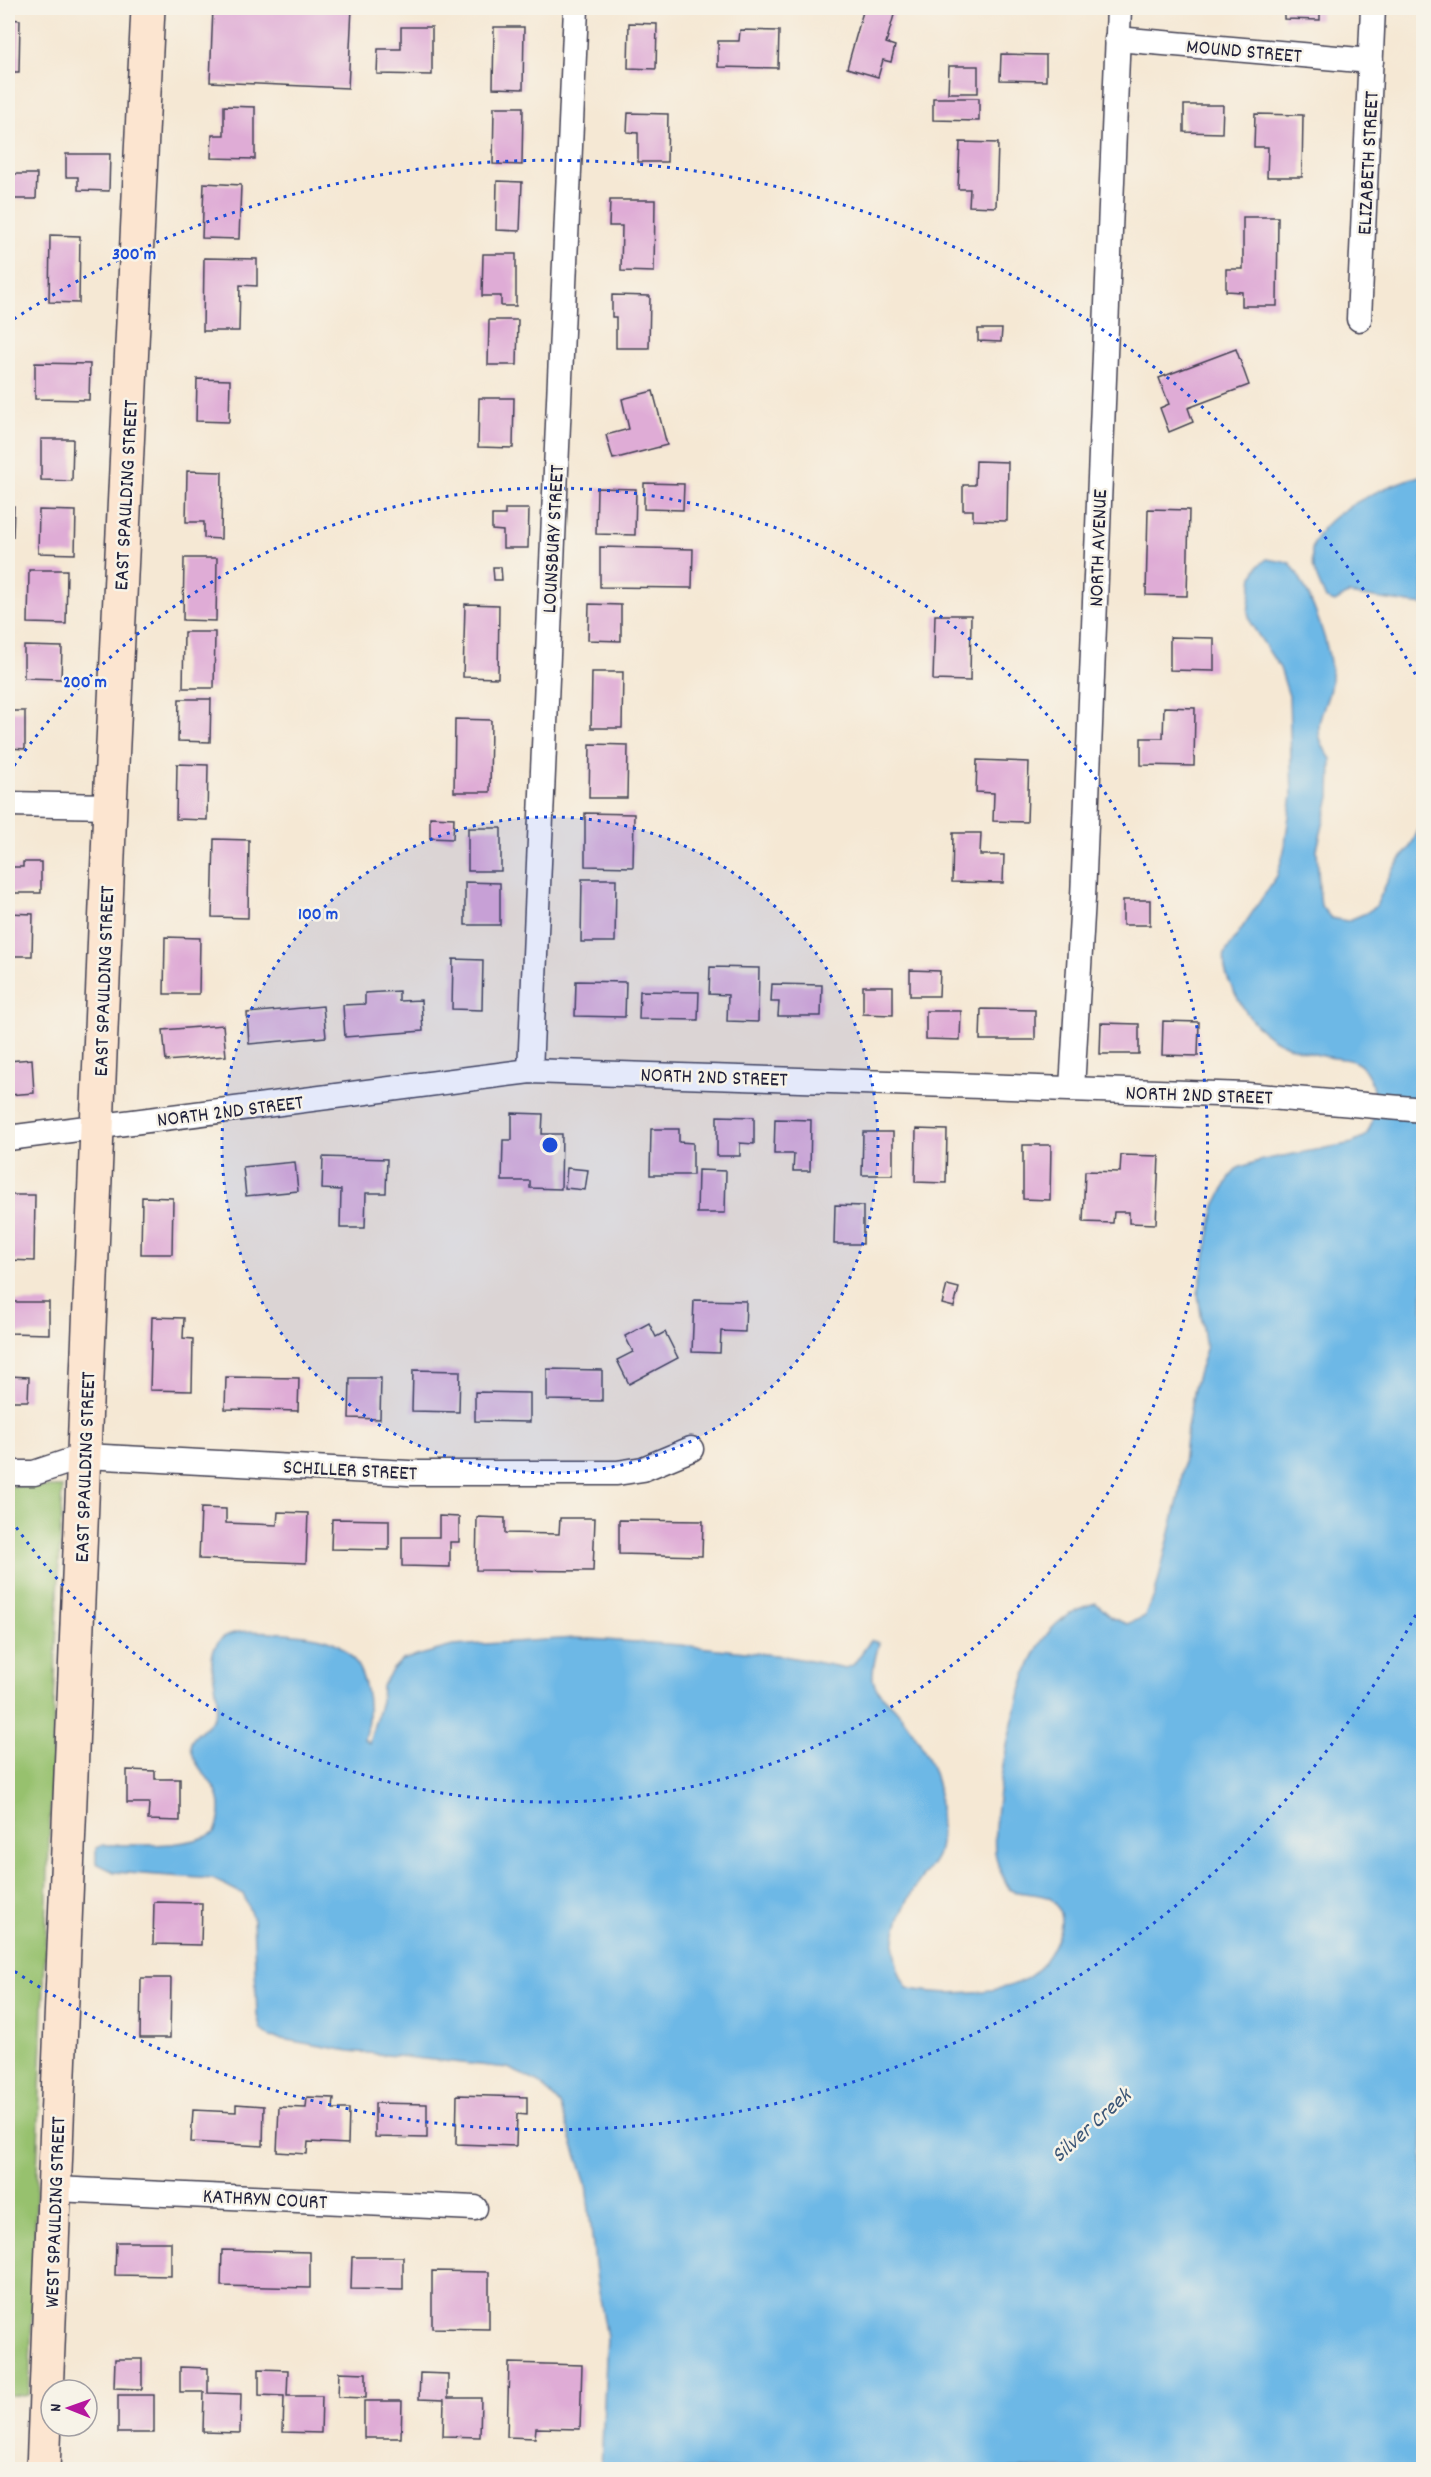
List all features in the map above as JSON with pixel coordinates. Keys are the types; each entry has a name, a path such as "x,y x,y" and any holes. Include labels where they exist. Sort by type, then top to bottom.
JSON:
{"street":[{"name":"EAST SPAULDING STREET","path":"65,1955 110,806 148,8"},
{"name":"LOUNSBURY STREET","path":"530,1071 576,8"},
{"name":"NORTH AVENUE","path":"1072,1089 1083,898 1119,8"},
{"name":"ELIZABETH STREET","path":"1359,319 1373,8"},
{"name":"MOUND STREET","path":"1117,39 1371,61"},
{"path":"8,804 110,806"},
{"name":"NORTH 2ND STREET","path":"8,1138 530,1071 1247,1095 1424,1110"},
{"name":"SCHILLER STREET","path":"8,1473 34,1473 84,1456 409,1473 605,1473 643,1469 691,1449"},
{"name":"WEST SPAULDING STREET","path":"43,2469 65,1955"},
{"name":"KATHRYN COURT","path":"55,2189 475,2208"}],"green space":[{"path":"8,1486 62,1487 29,2396 8,2395"}],"water":[{"path":"1423,475 1423,605 1348,594 1335,602 1326,599 1312,563 1312,550 1317,536 1341,512 1358,502 1393,485"},
{"name":"Silver Creek","path":"1267,559 1290,563 1297,573 1316,615 1329,659 1331,684 1321,715 1319,734 1331,759 1330,797 1317,849 1321,906 1331,918 1347,921 1376,906 1392,871 1410,847 1421,825 1423,801 1423,2469 601,2469 607,2337 597,2281 586,2184 560,2105 540,2083 508,2068 349,2051 270,2037 261,2030 257,2015 253,1919 243,1894 213,1879 114,1872 96,1863 96,1848 103,1845 174,1844 215,1833 220,1816 220,1802 216,1791 198,1765 191,1742 215,1714 217,1696 212,1655 221,1639 232,1634 258,1631 311,1636 333,1642 345,1650 354,1660 365,1685 368,1713 364,1739 369,1743 381,1701 382,1686 393,1669 402,1660 453,1646 575,1638 680,1645 784,1656 846,1668 853,1665 871,1640 879,1643 874,1661 874,1684 920,1742 932,1766 939,1792 941,1837 939,1850 909,1898 895,1937 896,1962 900,1975 907,1988 955,1993 1009,1986 1024,1980 1035,1972 1049,1954 1059,1933 1061,1919 1059,1910 1047,1897 1010,1890 997,1862 995,1852 1001,1777 1014,1716 1030,1663 1050,1631 1070,1613 1096,1603 1112,1618 1127,1624 1144,1617 1155,1594 1180,1492 1194,1388 1206,1349 1198,1294 1215,1206 1230,1177 1238,1168 1262,1160 1353,1143 1365,1136 1373,1120 1372,1086 1363,1067 1349,1060 1298,1050 1263,1032 1245,1011 1225,970 1225,953 1277,876 1284,851 1292,795 1289,696 1280,668 1251,624 1248,612 1253,576 1258,566"},
{"path":"1423,754 1423,801 1418,768"}],"building":[{"path":"213,8 352,8 348,88 210,82"},
{"path":"864,8 896,8 886,43 895,46 891,62 883,60 878,77 847,68"},
{"path":"1284,8 1320,8 1320,20 1284,19"},
{"path":"8,19 20,20 19,72 8,72"},
{"path":"629,23 657,24 656,69 628,68"},
{"path":"401,27 432,27 432,75 377,74 378,49 401,49"},
{"path":"494,27 524,27 523,89 493,88"},
{"path":"740,30 779,31 778,68 718,67 718,41 739,41"},
{"path":"1001,54 1046,55 1046,81 1000,80"},
{"path":"949,66 978,66 978,93 948,93"},
{"path":"933,98 979,98 979,121 933,120"},
{"path":"1184,105 1223,105 1222,133 1184,132"},
{"path":"224,106 255,107 255,159 211,158 212,135 224,135"},
{"path":"494,107 523,107 522,165 493,164"},
{"path":"628,113 668,114 667,162 638,162 638,133 627,132"},
{"path":"1255,114 1303,115 1302,177 1267,177 1268,147 1254,147"},
{"path":"960,142 998,143 996,207 969,206 970,189 958,189"},
{"path":"66,154 110,154 109,191 78,190 78,177 66,177"},
{"path":"8,174 37,174 36,199 8,199"},
{"path":"497,181 522,182 520,231 496,230"},
{"path":"204,183 241,185 239,239 202,238"},
{"path":"610,200 655,200 654,272 621,271 622,226 609,226"},
{"path":"1243,217 1278,217 1277,306 1242,306 1242,292 1226,291 1226,269 1243,269"},
{"path":"50,235 80,236 79,303 49,302"},
{"path":"483,254 516,254 516,306 501,306 501,296 482,296"},
{"path":"204,258 257,259 257,286 240,285 239,331 203,331"},
{"path":"612,295 650,296 649,348 616,348 616,317 612,317"},
{"path":"489,320 518,320 517,365 488,365"},
{"path":"978,329 1002,329 1001,342 978,341"},
{"path":"1236,349 1249,385 1188,408 1193,422 1169,432 1160,408 1169,404 1159,378"},
{"path":"35,363 90,364 89,400 35,399"},
{"path":"197,379 230,380 229,422 196,421"},
{"path":"653,391 667,445 613,459 606,435 629,429 622,399"},
{"path":"479,398 514,398 513,448 478,447"},
{"path":"41,439 73,439 72,481 41,480"},
{"path":"976,461 1008,462 1007,521 973,520 973,510 963,510 963,485 975,485"},
{"path":"187,471 222,472 221,539 204,538 204,522 186,522"},
{"path":"644,483 684,484 683,510 644,509"},
{"path":"597,488 636,489 635,535 596,534"},
{"path":"8,506 14,506 13,537 8,537"},
{"path":"505,509 529,509 528,548 503,548 503,531 492,530 492,515 505,515"},
{"path":"1148,509 1189,510 1187,596 1146,595"},
{"path":"39,510 76,511 75,554 38,553"},
{"path":"600,547 693,549 692,588 600,587"},
{"path":"184,558 217,558 216,621 183,620"},
{"path":"493,567 501,567 502,580 494,580"},
{"path":"29,570 67,570 66,624 28,623"},
{"path":"465,604 499,605 498,678 463,677"},
{"path":"589,604 621,605 621,641 588,640"},
{"path":"935,615 971,615 970,681 933,680"},
{"path":"184,632 215,632 214,688 183,688"},
{"path":"1170,637 1214,638 1214,671 1170,670"},
{"path":"24,646 62,647 61,679 24,678"},
{"path":"592,672 623,672 622,728 591,728"},
{"path":"179,699 211,699 210,742 178,741"},
{"path":"1164,707 1195,708 1194,766 1141,765 1141,738 1163,738"},
{"path":"8,711 25,711 25,749 8,748"},
{"path":"455,719 491,720 490,792 454,792"},
{"path":"590,744 628,745 627,798 589,798"},
{"path":"977,760 1029,762 1027,822 993,821 994,793 976,792"},
{"path":"177,764 208,765 207,820 176,819"},
{"path":"585,813 634,814 633,867 585,866"},
{"path":"430,817 454,818 453,839 430,838"},
{"path":"468,828 501,828 501,871 468,871"},
{"path":"953,833 981,833 980,855 1004,855 1003,883 952,882"},
{"path":"214,839 249,840 248,918 212,917"},
{"path":"23,862 41,862 41,893 8,893 8,867 23,867"},
{"path":"582,879 616,879 615,942 581,942"},
{"path":"465,882 500,883 500,925 465,925"},
{"path":"1123,900 1150,900 1150,925 1123,925"},
{"path":"8,913 33,914 32,956 8,956"},
{"path":"165,937 200,938 199,994 164,994"},
{"path":"453,959 483,960 482,1010 452,1009"},
{"path":"8,962 11,962 11,983 8,982"},
{"path":"710,967 759,968 758,1022 727,1021 728,995 709,994"},
{"path":"910,970 940,971 939,996 910,996"},
{"path":"576,981 626,982 625,1017 575,1016"},
{"path":"772,984 822,985 821,1016 778,1016 779,1002 771,1002"},
{"path":"863,986 893,986 893,1015 863,1014"},
{"path":"399,991 399,1001 421,1000 423,1031 345,1037 343,1005 365,1004 365,993"},
{"path":"640,991 699,992 698,1020 639,1019"},
{"path":"8,1004 10,1004 10,1027 8,1027"},
{"path":"323,1006 326,1037 249,1044 247,1013"},
{"path":"981,1009 1035,1010 1035,1040 980,1040"},
{"path":"926,1011 961,1011 960,1040 926,1039"},
{"path":"1163,1021 1199,1022 1198,1056 1162,1055"},
{"path":"1101,1023 1139,1024 1139,1054 1100,1054"},
{"path":"223,1025 226,1056 166,1061 163,1030"},
{"path":"32,1059 34,1093 8,1095 8,1061"},
{"path":"512,1113 543,1114 542,1134 562,1134 561,1189 530,1188 530,1181 502,1181 503,1140 512,1140"},
{"path":"717,1116 754,1117 754,1144 740,1143 740,1156 717,1156"},
{"path":"775,1119 811,1120 810,1171 793,1171 794,1154 774,1154"},
{"path":"651,1129 679,1129 679,1142 693,1143 693,1175 650,1175"},
{"path":"916,1129 947,1130 946,1183 915,1182"},
{"path":"863,1132 893,1132 893,1175 862,1175"},
{"path":"1023,1145 1051,1145 1050,1200 1023,1199"},
{"path":"1121,1155 1159,1156 1156,1224 1129,1223 1129,1212 1114,1212 1113,1223 1083,1222 1085,1171 1120,1172"},
{"path":"323,1157 387,1159 386,1193 366,1193 365,1228 340,1228 341,1190 322,1189"},
{"path":"295,1162 298,1191 246,1196 243,1167"},
{"path":"567,1168 588,1170 585,1190 565,1188"},
{"path":"698,1170 726,1171 725,1213 697,1213"},
{"path":"8,1195 35,1195 34,1261 8,1260"},
{"path":"142,1197 173,1198 172,1254 141,1254"},
{"path":"835,1205 863,1206 863,1244 834,1244"},
{"path":"947,1285 959,1288 954,1307 942,1304"},
{"path":"694,1300 746,1301 745,1332 721,1331 720,1353 692,1352"},
{"path":"8,1302 49,1302 49,1334 8,1333"},
{"path":"152,1317 184,1318 183,1338 193,1339 192,1391 150,1390"},
{"path":"649,1323 656,1337 665,1332 678,1358 629,1384 617,1360 633,1352 625,1336"},
{"path":"547,1369 602,1370 602,1401 547,1400"},
{"path":"413,1370 460,1371 459,1412 412,1411"},
{"path":"8,1376 29,1377 28,1401 8,1401"},
{"path":"226,1377 299,1378 298,1411 225,1409"},
{"path":"350,1378 381,1378 380,1419 349,1418"},
{"path":"475,1392 530,1393 530,1422 475,1421"},
{"path":"201,1508 226,1509 226,1523 277,1525 278,1512 308,1513 306,1563 199,1559"},
{"path":"439,1516 459,1517 459,1542 450,1542 450,1567 402,1566 402,1537 439,1537"},
{"path":"477,1517 505,1518 505,1533 559,1534 560,1518 595,1518 593,1571 476,1570"},
{"path":"332,1519 389,1520 389,1550 331,1549"},
{"path":"619,1520 703,1521 702,1556 619,1554"},
{"path":"127,1770 155,1771 155,1779 180,1779 180,1821 148,1820 149,1803 127,1803"},
{"path":"154,1902 202,1903 201,1945 153,1944"},
{"path":"141,1978 171,1978 170,2038 140,2038"},
{"path":"457,2095 527,2097 527,2115 517,2114 516,2146 456,2144"},
{"path":"307,2097 334,2098 333,2109 349,2109 348,2144 308,2142 307,2154 277,2152 279,2107 306,2108"},
{"path":"375,2103 427,2104 427,2138 375,2137"},
{"path":"236,2104 264,2106 263,2146 191,2142 193,2110 236,2112"},
{"path":"116,2242 171,2242 171,2276 115,2275"},
{"path":"222,2250 310,2252 310,2288 221,2286"},
{"path":"352,2257 403,2257 403,2290 351,2289"},
{"path":"432,2271 489,2272 489,2329 432,2328"},
{"path":"115,2359 142,2359 142,2389 114,2388"},
{"path":"509,2363 582,2365 580,2429 536,2428 535,2438 507,2437"},
{"path":"180,2367 208,2368 208,2393 241,2394 240,2433 203,2432 204,2392 180,2392"},
{"path":"259,2369 288,2370 287,2396 322,2396 321,2433 283,2432 284,2396 259,2395"},
{"path":"339,2372 366,2373 366,2398 338,2397"},
{"path":"420,2373 448,2374 448,2398 481,2398 480,2437 443,2436 444,2400 419,2399"},
{"path":"118,2395 154,2395 154,2433 118,2433"},
{"path":"364,2401 402,2401 401,2438 364,2438"}]}
